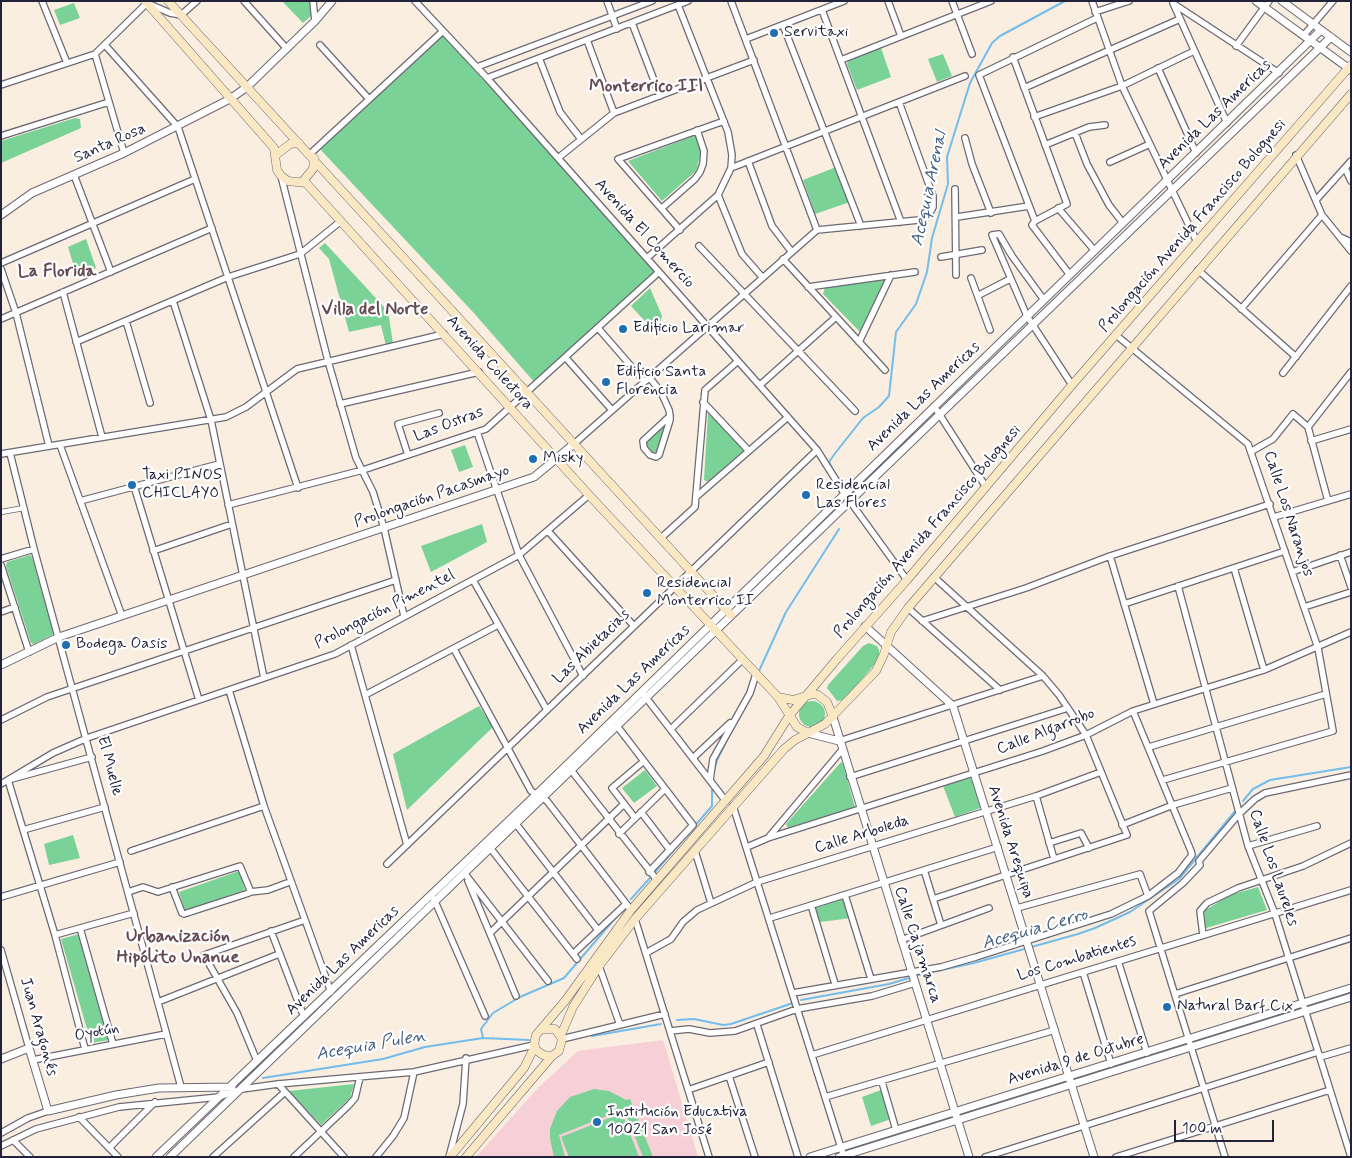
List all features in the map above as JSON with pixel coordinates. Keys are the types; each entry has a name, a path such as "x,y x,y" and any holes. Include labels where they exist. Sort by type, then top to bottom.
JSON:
{"main road":[{"name":"Avenida Colectora","path":"168,1 728,612"},
{"path":"146,2 274,148 277,170 281,176 288,181 303,181 313,169 312,156"},
{"name":"Prolongación Avenida Francisco Bolognesi","path":"543,1029 628,907 657,880 764,756 789,716 865,626 907,580 1072,385 1350,68"},
{"name":"Prolongación Avenida Francisco Bolognesi","path":"562,1037 569,1015 599,966 635,919 784,749 833,717 876,671 894,626 908,608 1296,155 1351,94"},
{"path":"276,155 290,144 299,142"},
{"name":"Avenida Colectora","path":"303,181 480,372 589,495 778,697 789,716"},
{"name":"Calle Cajamarca","path":"806,696 813,694 823,698 830,707 833,717"},
{"path":"778,697 793,700 806,696"},
{"path":"789,716 796,727 808,733"},
{"path":"450,1157 524,1068 534,1045 536,1035 543,1029 551,1028 562,1037 560,1051 552,1056 466,1157"},
{"path":"534,1045 543,1055 552,1056"}],"street":[{"path":"42,1 67,64"},
{"path":"1,85 94,54 146,2 170,13 181,15 197,1"},
{"path":"244,1 287,49"},
{"path":"313,1 315,21"},
{"name":"Santa Rosa","path":"1,214 32,193 124,153 230,99 247,87 287,49 332,1"},
{"name":"Avenida El Comercio","path":"415,1 487,78 817,450 844,493"},
{"path":"606,1 617,29"},
{"path":"477,67 652,1"},
{"path":"487,78 688,1"},
{"path":"731,1 817,230 919,220 928,216 933,207 933,196 899,102"},
{"path":"746,39 844,1"},
{"path":"888,1 901,36"},
{"path":"952,1 972,54"},
{"path":"841,60 992,1"},
{"path":"1092,1 1122,86 1197,242"},
{"path":"1035,220 979,74 1096,15 1129,1"},
{"path":"1256,1 1267,4 1304,35 1350,68"},
{"path":"1282,1 1351,52"},
{"path":"1304,35 1333,1"},
{"path":"1171,2 1227,123"},
{"path":"1171,2 1278,73"},
{"path":"1236,46 1267,4"},
{"path":"647,258 718,195 731,168 731,144 724,121 678,5"},
{"path":"822,10 901,222"},
{"path":"1024,88 1180,19"},
{"path":"632,23 660,96"},
{"path":"783,25 861,226"},
{"name":"Avenida Las Americas","path":"156,1157 432,895 539,797 713,627 844,493 1168,181 1321,30"},
{"path":"312,156 369,99 443,31"},
{"name":"Avenida Las Americas","path":"728,612 941,414 1331,37"},
{"path":"586,40 614,113"},
{"path":"105,45 178,127 298,488"},
{"path":"320,45 369,99"},
{"path":"1034,117 1122,86 1194,50"},
{"path":"94,54 124,153"},
{"path":"1013,57 1067,204 1035,220 1032,225 1070,275"},
{"path":"539,58 560,112 581,139"},
{"path":"558,158 614,113 754,60"},
{"path":"1158,68 1196,153"},
{"path":"731,168 965,76"},
{"path":"1,136 109,102"},
{"path":"680,230 618,159 724,121"},
{"path":"1045,145 1089,127 1105,125"},
{"path":"662,208 696,179 700,172 704,151 697,130"},
{"path":"1075,133 1087,164 1109,205 1123,223"},
{"path":"965,138 972,164 991,213"},
{"path":"1110,162 1150,144"},
{"path":"1296,155 1322,215 1334,233 1351,251"},
{"path":"748,161 772,226 791,251"},
{"path":"1316,200 1351,161"},
{"path":"1344,168 1351,181"},
{"path":"74,175 111,272"},
{"path":"281,176 340,404 356,458 373,492 384,528 404,616"},
{"path":"1,263 195,179"},
{"path":"955,189 957,218 956,275"},
{"path":"718,195 742,254 762,277"},
{"path":"957,218 1029,206"},
{"path":"1058,208 1095,251"},
{"path":"1241,309 1322,215"},
{"path":"76,342 228,277 300,254 341,221"},
{"path":"1,319 212,228"},
{"name":"Prolongación Pacasmayo","path":"1,665 59,638 540,474 817,230"},
{"path":"1334,233 1351,242"},
{"path":"1044,300 1012,256 999,234 992,237 1027,316 1072,385"},
{"path":"699,246 855,411"},
{"path":"941,257 982,250"},
{"path":"782,259 885,370"},
{"path":"1,269 16,313 49,446"},
{"path":"1198,270 1296,357"},
{"name":"Las Ostras","path":"228,506 362,470 477,432 492,425 659,272"},
{"path":"808,287 915,272"},
{"path":"859,342 891,275"},
{"path":"972,278 990,330"},
{"path":"979,295 1010,279"},
{"path":"1283,372 1351,286"},
{"path":"63,292 102,437"},
{"path":"173,301 211,420 264,678"},
{"path":"760,386 836,317"},
{"path":"126,321 150,402"},
{"path":"598,328 661,392 670,416 668,429 659,455 656,457 650,455 644,448 643,441 670,416"},
{"path":"1,454 211,420 236,412 297,369 444,334"},
{"name":"Calle Los Naranjos","path":"1116,335 1248,444 1252,451 1318,648 1333,731 1225,762"},
{"path":"566,358 612,410"},
{"path":"661,538 695,507 705,390 738,361"},
{"path":"340,404 480,372"},
{"path":"1308,427 1351,372"},
{"path":"703,402 749,451"},
{"path":"934,406 941,414 986,487"},
{"path":"408,455 398,424 439,413"},
{"path":"1252,451 1272,439 1294,414 1308,427 1328,501"},
{"path":"696,497 788,418"},
{"path":"1311,442 1351,429"},
{"path":"477,432 519,556 583,676"},
{"path":"60,445 122,616"},
{"name":"Las Abietacias","path":"386,864 817,450"},
{"name":"El Muelle","path":"10,452 34,549 181,1087"},
{"path":"80,501 219,464"},
{"path":"134,486 199,700"},
{"path":"844,493 907,580"},
{"path":"1274,517 1351,494"},
{"name":"Prolongación Pimentel","path":"8,780 53,753 87,738 321,659 351,646 519,556 589,495"},
{"path":"922,621 1026,588 1110,556 1270,504"},
{"path":"1,512 24,508"},
{"path":"154,551 232,524"},
{"path":"548,531 634,626"},
{"path":"1,559 34,549"},
{"path":"1124,604 1285,551"},
{"path":"1292,572 1351,552"},
{"path":"1110,556 1154,704"},
{"path":"1340,556 1351,587"},
{"path":"1,565 29,652"},
{"path":"1234,568 1264,670"},
{"path":"933,898 1127,835 1086,735 1068,708 1043,676 934,577"},
{"path":"1,720 47,697 396,580"},
{"path":"473,580 547,710"},
{"name":"Calle Los Laureles","path":"1178,586 1248,846 1275,914 1351,1157"},
{"path":"1304,607 1351,592"},
{"path":"1,612 15,607"},
{"path":"908,608 1000,690"},
{"path":"365,695 498,625"},
{"name":"Avenida Arequipa","path":"865,626 953,706 1094,1157"},
{"name":"Calle Algarrobo","path":"747,847 768,838 860,810 1086,735 1133,710 1206,690 1264,670 1351,632"},
{"path":"351,646 407,844"},
{"path":"454,649 531,791 547,802 628,907 598,930 575,956 491,849"},
{"path":"671,729 743,660"},
{"path":"710,780 713,759 750,693 756,674"},
{"path":"808,733 839,741 1043,676"},
{"path":"229,690 264,806 331,992"},
{"path":"644,694 725,800"},
{"name":"Avenida Las Americas","path":"170,1157 491,849 539,797 571,770 616,726 644,694"},
{"path":"1148,747 1326,694"},
{"path":"850,777 1068,708"},
{"path":"670,1031 689,1030 724,1033 757,1025 797,1007 872,996 913,977 1104,917 1148,896 1178,874 1192,855 1133,710"},
{"name":"Calle Cajamarca","path":"833,717 871,846 970,1157"},
{"path":"693,758 736,718"},
{"path":"616,726 694,825 649,872"},
{"path":"768,838 842,750"},
{"path":"1,784 8,780 92,757"},
{"path":"636,818 612,788 644,761"},
{"path":"1163,780 1225,762"},
{"path":"571,770 619,834 657,880"},
{"name":"Calle Arboleda","path":"646,953 671,938 690,915 757,882 986,812 1101,772"},
{"path":"1225,1157 1149,911 1171,894 1200,865 1199,861 1238,810 1265,793 1351,776"},
{"path":"8,780 55,934 85,1049"},
{"path":"1122,825 1173,805 1232,788"},
{"path":"619,834 665,789"},
{"path":"1036,796 1054,859"},
{"path":"490,933 624,804"},
{"path":"23,830 105,806"},
{"path":"131,851 264,806"},
{"path":"733,806 770,918 841,1147 842,1156"},
{"path":"642,812 670,850"},
{"path":"516,824 598,930"},
{"path":"1248,846 1317,826"},
{"path":"1050,843 1081,833 1089,848"},
{"path":"1203,935 1200,911 1207,903 1221,895 1302,866 1351,843"},
{"path":"770,918 998,847"},
{"path":"695,851 711,903"},
{"path":"1,897 120,862"},
{"path":"128,892 142,888 158,892 240,866 250,892"},
{"path":"924,870 942,925"},
{"path":"465,874 548,982"},
{"path":"465,874 516,996"},
{"path":"1017,908 1140,874 1148,896"},
{"path":"172,888 184,914 250,892 264,888 268,890 287,883"},
{"name":"Los Combatientes","path":"812,1055 1351,890"},
{"path":"432,895 485,1016"},
{"path":"846,895 871,979"},
{"path":"811,905 835,984"},
{"path":"901,940 989,908"},
{"path":"55,934 134,913"},
{"path":"635,919 709,1157"},
{"path":"257,1061 237,1013 218,978 204,958 205,953 304,920"},
{"path":"80,928 114,1044"},
{"path":"271,931 304,1017"},
{"path":"1175,994 1351,938"},
{"name":"Juan Aragonés","path":"1,950 48,1111"},
{"path":"158,1002 279,954"},
{"path":"1118,961 1147,1053"},
{"path":"599,966 620,1025"},
{"path":"1083,972 1111,1064"},
{"path":"793,993 871,979 913,977"},
{"name":"Avenida 9 de Octubre","path":"810,1157 1351,988"},
{"name":"Avenida 9 de Octubre","path":"842,1156 1351,998"},
{"path":"562,1037 665,1014"},
{"path":"757,1025 798,1157"},
{"path":"825,1097 882,1082 1055,1030"},
{"name":"Oyotún","path":"33,1060 166,1034"},
{"path":"1,1146 36,1129 119,1107 156,1101 219,1097 242,1089 278,1084 414,1072 466,1058 534,1045"},
{"path":"1,1059 30,1048"},
{"path":"985,1157 1204,1088 1319,1055 1351,1048"},
{"path":"450,1157 463,1104 466,1058"},
{"path":"688,1090 769,1062"},
{"path":"376,1157 393,1136 404,1118 414,1072"},
{"path":"729,1076 755,1157"},
{"path":"294,1157 355,1098 360,1077"},
{"path":"882,1082 896,1130"},
{"path":"278,1084 344,1157"},
{"path":"1,1133 28,1118 48,1111 116,1095 181,1087 230,1087 242,1089"},
{"path":"1116,1157 1330,1090"},
{"path":"213,1157 285,1092"},
{"path":"109,1148 156,1101"},
{"path":"78,1117 118,1157"},
{"path":"13,1140 30,1157"}],"shaded area":[{"name":"Institución Educativa 10021 San José","path":"663,1040 698,1157 476,1157 538,1088 578,1051"}],"green space":[{"path":"282,1 310,1 312,15 303,23"},
{"path":"74,3 80,18 60,25 54,10"},
{"path":"443,35 656,271 535,383 473,312 319,148"},
{"path":"881,48 891,77 857,90 847,64 849,60"},
{"path":"943,54 952,76 937,82 928,59"},
{"path":"75,118 80,119 81,128 1,163 1,141"},
{"path":"696,135 701,153 696,171 662,201 628,161"},
{"path":"836,167 850,202 815,214 803,180"},
{"path":"86,239 96,268 77,276 68,247"},
{"path":"325,243 384,307 389,317 393,344 386,346 381,325 349,332 329,259 319,248"},
{"path":"883,280 884,283 861,333 823,294 825,287"},
{"path":"650,288 662,316 659,328 655,332 631,306"},
{"path":"710,413 744,450 708,482 704,480 708,414"},
{"path":"664,423 667,425 658,452 650,452 644,442"},
{"path":"465,445 473,467 459,472 451,450"},
{"path":"482,524 487,542 431,572 421,546"},
{"path":"30,555 54,634 34,644 31,643 6,566 7,562"},
{"path":"869,643 877,646 879,659 844,700 837,701 827,688 828,685 863,646"},
{"path":"812,701 821,705 825,714 821,723 812,727 803,723 799,714 803,705"},
{"path":"479,706 493,727 407,810 393,754"},
{"path":"841,762 855,807 788,828 786,824"},
{"path":"645,770 657,786 634,803 622,788"},
{"path":"974,777 983,807 955,817 943,786"},
{"path":"73,835 80,858 49,865 44,844"},
{"path":"239,871 245,890 185,911 179,892"},
{"path":"1258,887 1267,910 1206,928 1204,911 1230,895"},
{"path":"844,898 852,918 820,922 815,908"},
{"path":"79,934 109,1040 91,1043 61,939"},
{"path":"354,1084 350,1098 321,1125 289,1091"},
{"path":"594,1089 609,1091 626,1100 630,1099 653,1157 643,1157 628,1119 622,1110 559,1135 565,1157 554,1157 550,1129 557,1111 570,1097"},
{"path":"881,1090 891,1119 871,1126 862,1097"},
{"path":"622,1113 639,1157 569,1157 561,1137"}],"waterway":[{"name":"Acequia Arenal","path":"834,472 829,462 836,452 863,418 879,407 889,396 896,332 916,304 927,272 932,238 948,184 947,157 970,83 992,43 1000,36 1065,1"},
{"name":"Acequia Arenal","path":"759,671 786,612 839,529"},
{"name":"Acequia Arenal","path":"714,771 717,760 732,730"},
{"name":"Acequia Cerro","path":"1243,801 1253,789 1270,780 1351,767"},
{"name":"Acequia Arenal","path":"655,872 712,806 712,790"},
{"name":"Acequia Cerro","path":"918,975 974,963 1078,934 1130,912 1179,879 1236,810"},
{"name":"Acequia Arenal","path":"631,899 650,878"},
{"name":"Acequia Arenal","path":"483,1038 481,1029 493,1013 520,997 564,978 617,916"},
{"name":"Acequia Cerro","path":"801,1000 889,984 909,978"},
{"name":"Acequia Cerro","path":"677,1020 694,1019 723,1025 731,1024 793,1003"},
{"name":"Acequia Cerro","path":"592,1036 661,1024"},
{"name":"Acequia Pulen","path":"263,1078 383,1059 425,1047 483,1038 529,1040"}],"place":[{"name":"Servitaxi","path":"774,33"},
{"name":"Edificio Larimar","path":"623,329"},
{"name":"Edificio Santa Florencia","path":"606,382"},
{"name":"Misky","path":"533,459"},
{"name":"Taxi PINOS CHICLAYO","path":"132,485"},
{"name":"Residencial Las Flores","path":"806,495"},
{"name":"Residencial Monterrico II","path":"647,593"},
{"name":"Bodega Oasis","path":"66,645"},
{"name":"Natural Barf Cix","path":"1167,1007"},
{"name":"Institución Educativa 10021 San José","path":"597,1122"}],"district":[{"name":"Monterrico III","path":"646,87"},
{"name":"La Florida","path":"57,272"},
{"name":"Villa del Norte","path":"375,310"},
{"name":"Urbanización Hipólito Unanue","path":"178,948"}]}
